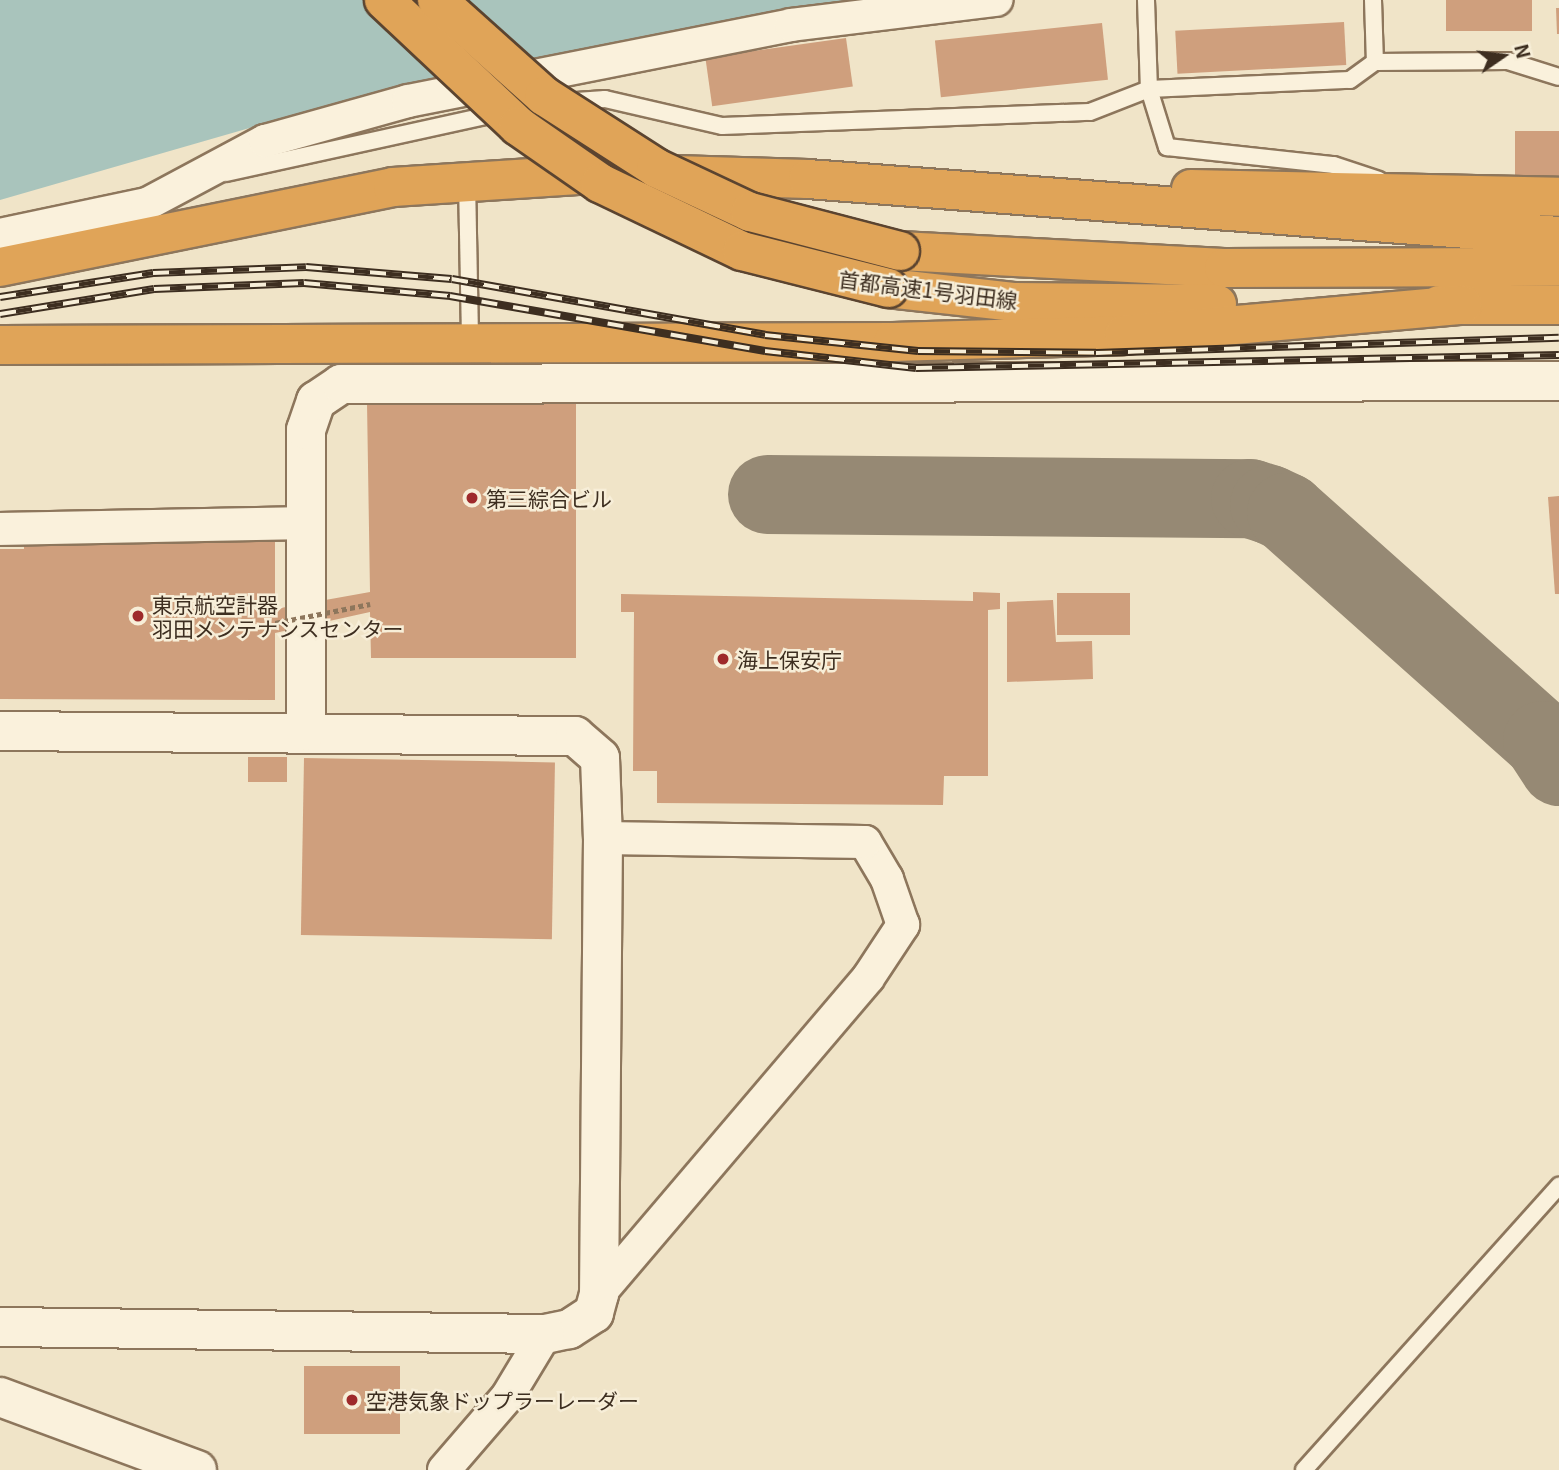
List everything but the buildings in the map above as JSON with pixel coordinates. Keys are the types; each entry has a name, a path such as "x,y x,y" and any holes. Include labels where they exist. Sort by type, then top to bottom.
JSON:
{"highway":[{"name":"首都高速1号羽田線","path":"384,0 518,126 600,183 742,251 888,288 1084,304 1559,305"},
{"name":"首都高速1号羽田線","path":"437,0 544,96 656,169 750,212 900,251 1224,268 1559,267"},
{"path":"0,267 311,200 467,180 710,175 1559,236"},
{"path":"975,192 1414,192 1559,197"},
{"path":"0,345 470,343 1124,335 1463,305"}],"street":[{"path":"0,235 147,204 204,178 265,141 408,101 791,25 996,0"},
{"path":"306,731 306,430 316,401 341,384 1559,381"},
{"path":"0,529 305,523"},
{"path":"0,731 306,731 575,736 600,758 603,838 599,1294 594,1314 569,1329 545,1334 0,1327"},
{"path":"599,1294 868,978 903,925 887,879 865,842 603,838"},
{"path":"444,1470 508,1397 545,1334"},
{"path":"0,1396 197,1470"}],"lane":[{"path":"1146,0 1149,89 1167,147 1334,164 1414,192"},
{"path":"1373,0 1375,62"},
{"path":"204,178 527,108 605,99 722,126 1090,112 1149,89 1350,80 1375,62 1508,61 1559,77"},
{"path":"467,180 470,343"},
{"path":"1304,1470 1559,1186"}],"path":[{"path":"275,623 370,604"}],"water":[{"path":"0,0 862,0 628,39 253,127 0,200"}],"taxiway":[{"path":"767,494 1250,498 1269,504 1286,512 1542,740 1559,766"}],"railway":[{"path":"0,297 153,273 306,267 452,279 765,335 918,351 1096,353 1559,338"},
{"path":"0,314 154,289 304,283 450,296 765,351 916,368 1559,355"}],"place":[{"name":"第三綜合ビル","path":"472,498"},
{"name":"東京航空計器 羽田メンテナンスセンター","path":"138,616"},
{"name":"海上保安庁","path":"723,659"},
{"name":"空港気象ドップラーレーダー","path":"352,1400"}]}
